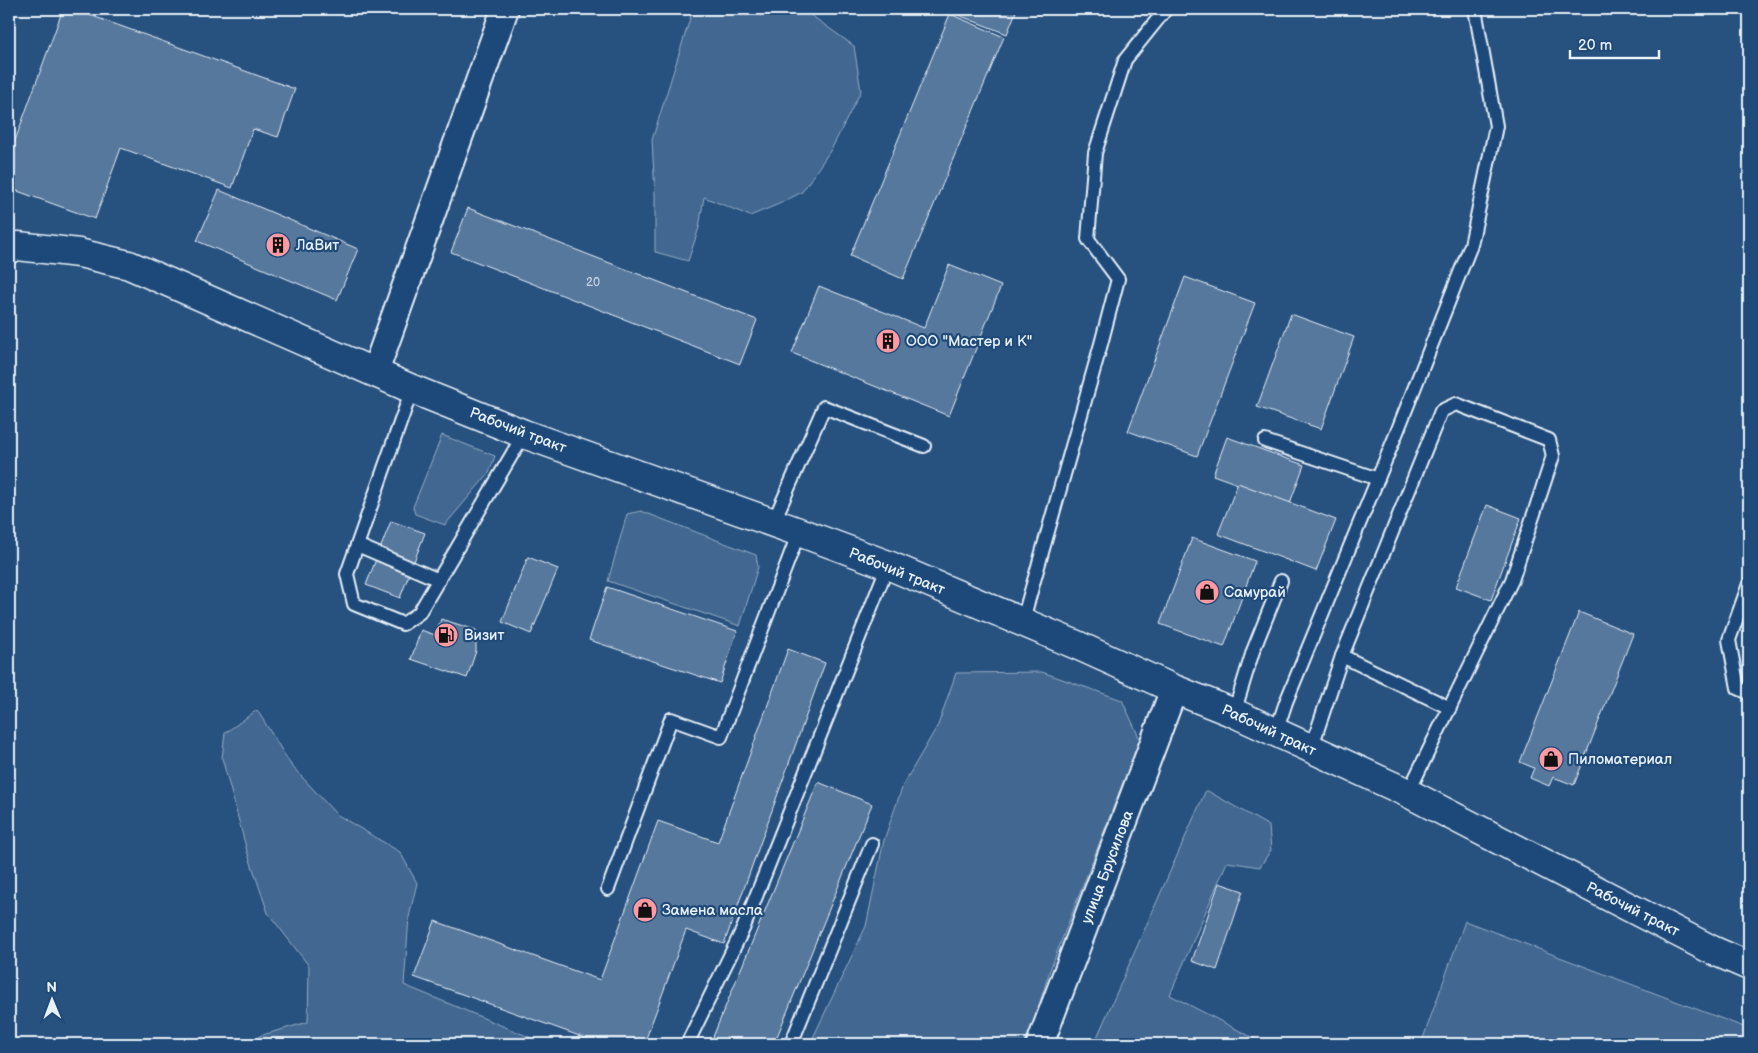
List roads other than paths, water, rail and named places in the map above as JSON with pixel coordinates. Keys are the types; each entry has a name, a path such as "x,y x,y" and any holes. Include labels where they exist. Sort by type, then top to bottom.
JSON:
{"street":[{"path":"375,372 505,9"},
{"name":"Рабочий тракт","path":"12,246 79,253 129,266 412,389 524,434 799,532 888,566 1234,713 1408,793 1712,950 1749,966"},
{"name":"улица Брусилова","path":"1040,1044 1174,689"}],"lane":[{"path":"1022,623 1118,279 1088,239 1095,153 1126,60 1166,9"},
{"path":"1276,732 1286,702 1378,479 1471,244 1496,126 1475,9"},
{"path":"412,389 347,574 354,604 403,624 419,614 524,434"},
{"path":"1311,749 1342,656 1441,411 1456,404 1549,440 1552,456 1512,580 1408,793"},
{"path":"773,523 824,407 924,446"},
{"path":"1265,441 1378,479"},
{"path":"608,889 671,719 721,736 799,532"},
{"path":"356,545 439,580"},
{"path":"687,1044 743,929 888,566"},
{"path":"1234,713 1253,651 1281,581"},
{"path":"1749,584 1729,640 1738,688 1749,693"},
{"path":"1342,656 1450,708"},
{"path":"791,1044 872,844"}],"place":[{"name":"ЛаВит","path":"278,245"},
{"name":"ООО \"Мастер и К\"","path":"888,341"},
{"name":"Самурай","path":"1207,592"},
{"name":"Визит","path":"446,635"},
{"name":"Пиломатериал","path":"1551,759"},
{"name":"Замена масла","path":"645,910"}]}
